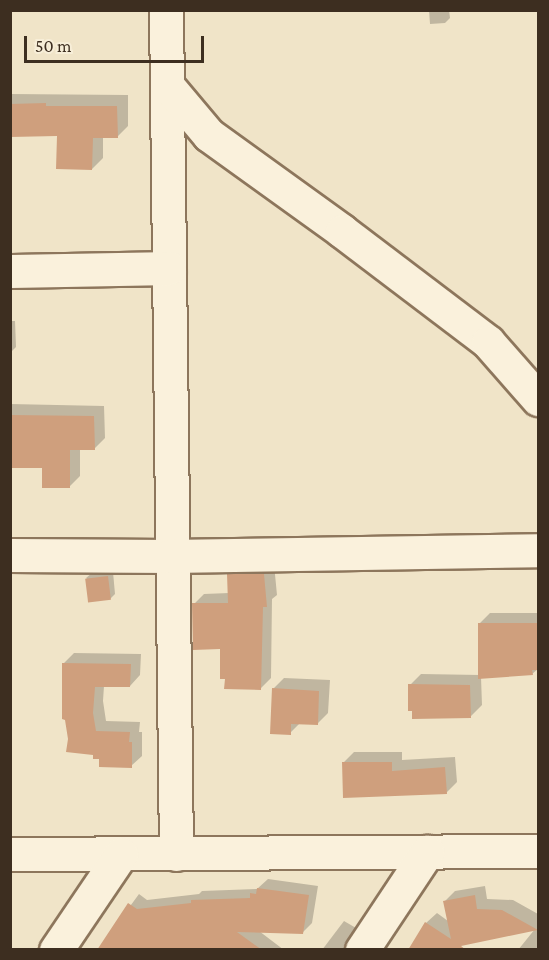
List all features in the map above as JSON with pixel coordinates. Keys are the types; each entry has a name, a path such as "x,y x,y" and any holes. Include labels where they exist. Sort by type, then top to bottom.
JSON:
{"street":[{"path":"166,10 170,556 176,854"},
{"path":"166,85 209,135 342,231 488,342 538,399"},
{"path":"10,271 169,268"},
{"path":"10,555 170,556 538,550"},
{"path":"10,854 538,851"},
{"path":"362,950 427,852"},
{"path":"56,950 121,854"}],"building":[{"path":"46,103 46,106 117,106 118,138 93,138 92,170 56,169 57,136 10,137 10,104"},
{"path":"10,415 94,416 95,450 70,450 70,488 42,488 42,468 10,468"},
{"path":"227,574 264,574 267,607 263,607 261,690 224,689 225,679 220,679 220,649 193,650 192,603 228,603"},
{"path":"108,576 111,600 88,603 85,579"},
{"path":"478,623 538,623 538,670 532,670 533,675 478,679"},
{"path":"62,663 131,664 130,687 95,687 93,713 96,731 130,732 132,768 99,767 99,759 93,759 93,755 66,752 68,739 65,720 62,719"},
{"path":"408,684 470,685 471,718 412,719 412,711 408,711"},
{"path":"272,688 319,691 318,725 291,724 291,735 270,734"},
{"path":"342,762 392,762 392,771 445,767 447,794 343,798"},
{"path":"257,888 309,895 303,934 237,932 262,950 97,950 128,903 137,909 191,903 191,900 250,898 250,893 256,894"},
{"path":"475,895 477,909 502,910 538,930 461,946 466,950 408,950 425,922 451,939 443,901"}]}
